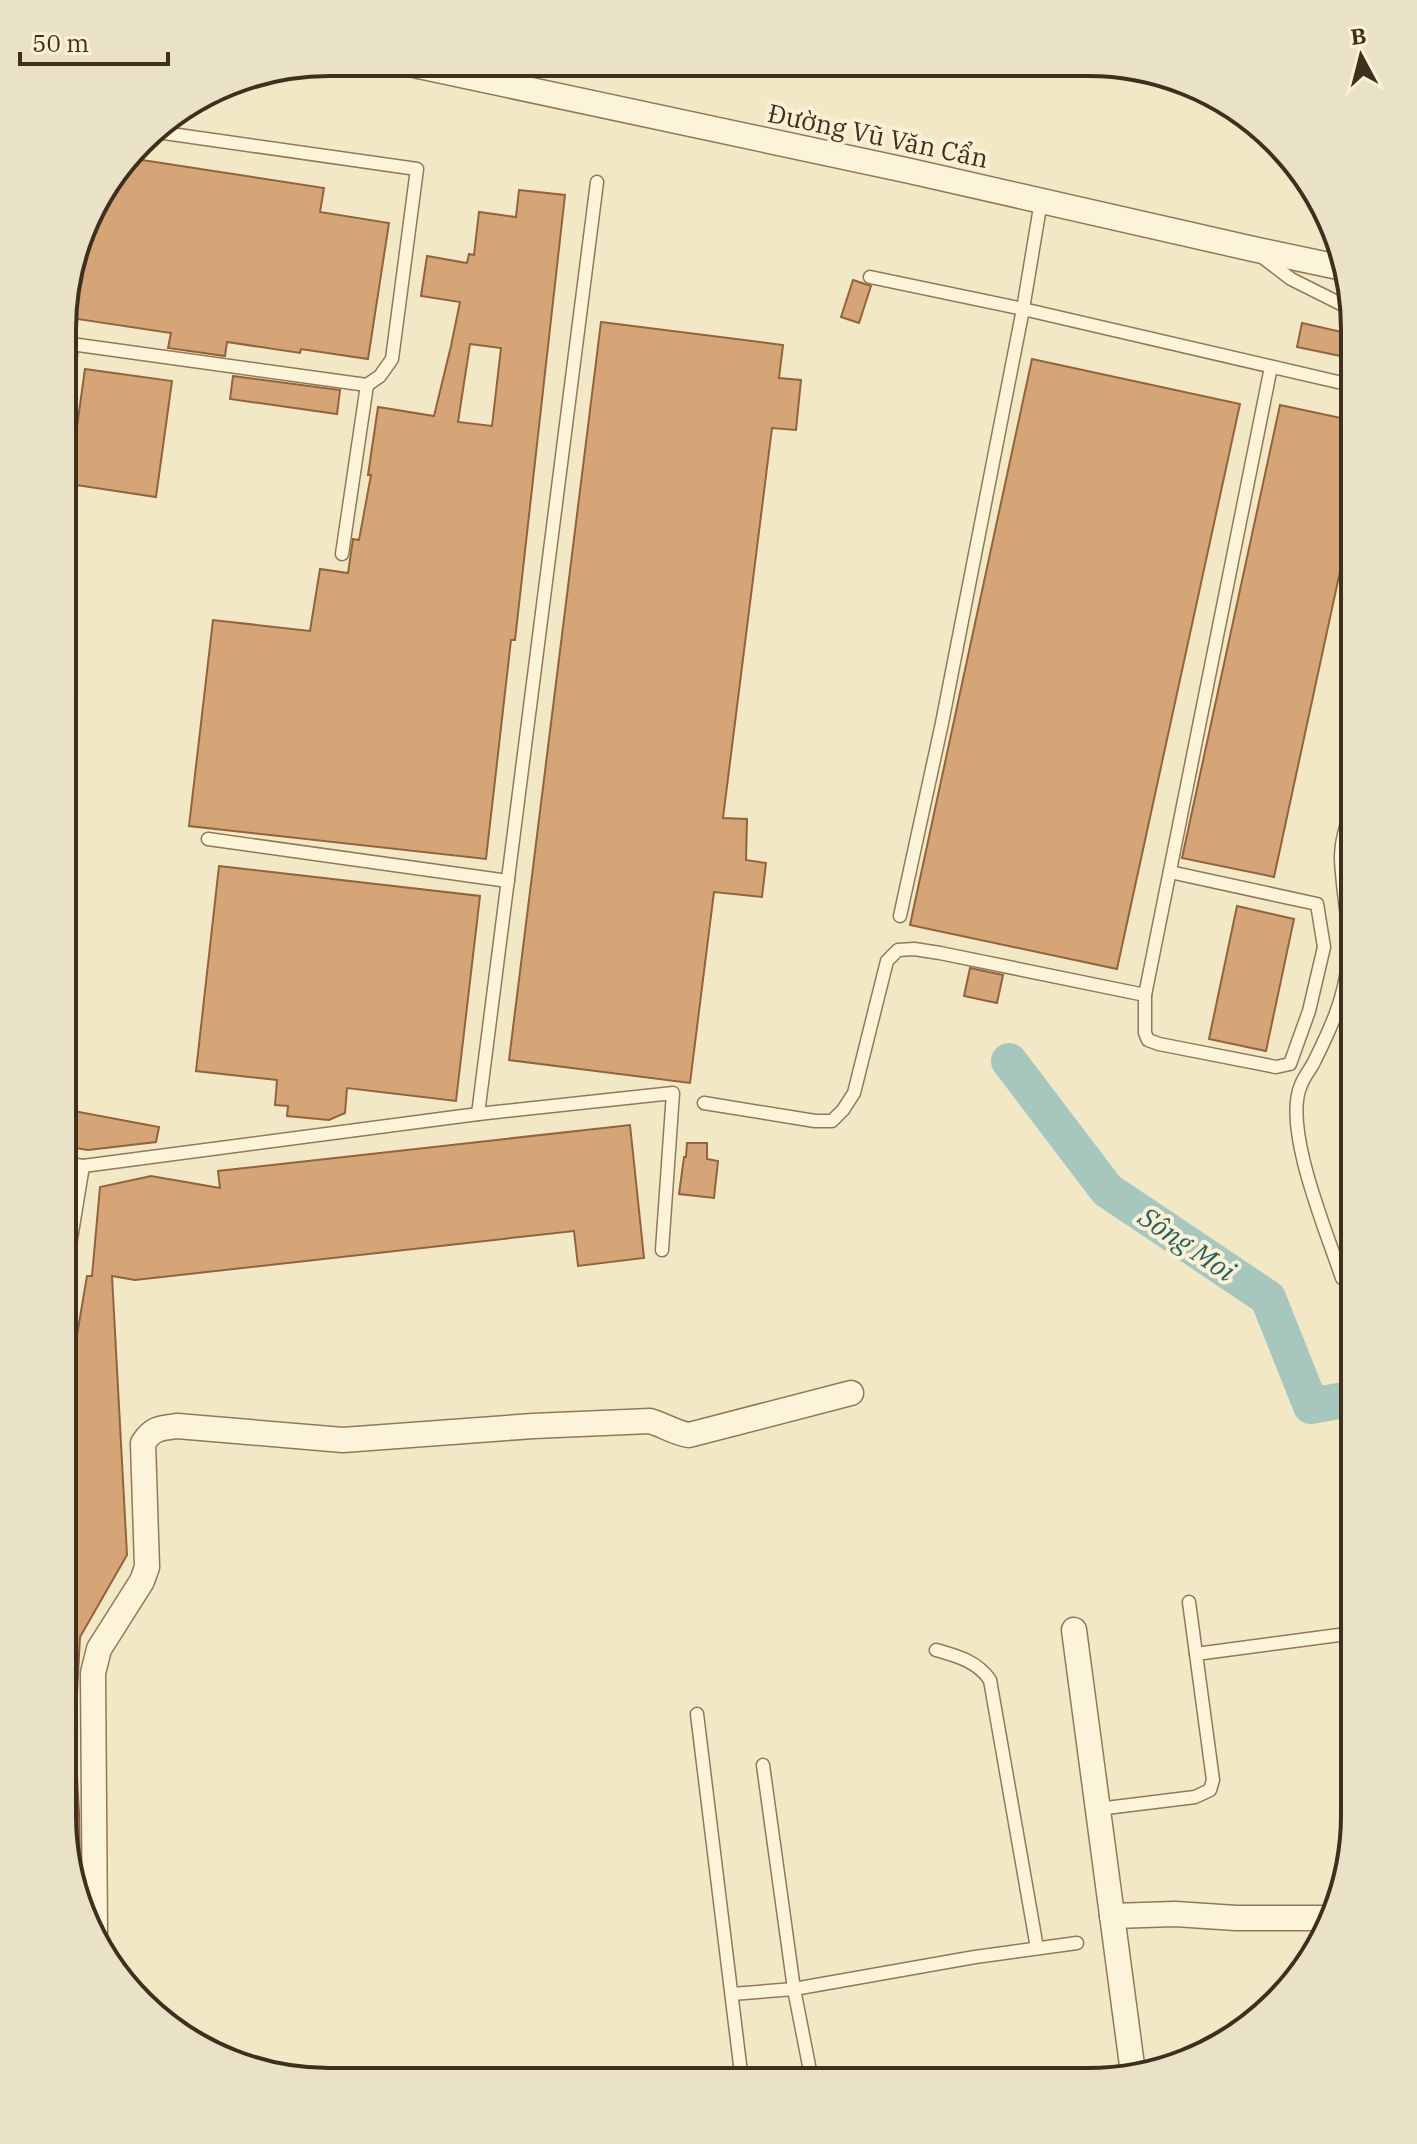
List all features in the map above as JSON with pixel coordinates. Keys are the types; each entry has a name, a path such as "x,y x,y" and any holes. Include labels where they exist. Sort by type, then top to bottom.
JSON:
{"street":[{"name":"Đường Vũ Văn Cẩn","path":"468,77 1332,266"},
{"path":"93,1907 93,1673 99,1649 142,1581 147,1567 143,1443 149,1434 159,1428 177,1426 343,1440 650,1421 676,1433 689,1435 851,1393"},
{"path":"1074,1630 1132,2064"},
{"path":"1112,1916 1175,1914 1319,1918"}],"lane":[{"path":"76,345 367,385 380,376 392,359 417,169 169,134"},
{"path":"478,1114 597,182"},
{"path":"900,916 942,723 1023,309 1041,201"},
{"path":"1253,249 1291,279 1339,303"},
{"path":"870,277 1338,382"},
{"path":"1170,872 1317,904 1324,947 1309,1011 1290,1064 1276,1067 1159,1044 1148,1040 1145,1033 1145,995 1271,367"},
{"path":"342,554 367,385"},
{"path":"208,839 508,881"},
{"path":"704,1103 832,1121 854,1093 887,961 898,950 940,953 1145,995"},
{"path":"1340,1273 1301,1155 1296,1108 1300,1086 1326,1038 1341,1000"},
{"path":"76,1165 478,1114 673,1093 662,1250"},
{"path":"76,1208 83,1166"},
{"path":"1098,1809 1195,1797 1210,1790 1213,1780 1189,1602"},
{"path":"1196,1654 1340,1635"},
{"path":"936,1650 968,1659 990,1680 1037,1948"},
{"path":"697,1714 741,2068"},
{"path":"763,1765 794,1989 809,2068"},
{"path":"732,1994 794,1989 1077,1943"}],"building":[{"path":"141,160 324,188 320,212 389,223 368,359 227,342 225,356 168,348 171,333 77,319 78,296 95,232 110,202"},
{"path":"519,190 565,195 515,640 511,640 486,859 189,826 213,620 310,631 320,569 348,573 353,539 359,540 371,475 368,475 378,407 434,416 460,302 421,296 427,256 467,263 469,254 474,255 479,212 516,217","holes":["470,344 501,348 492,426 458,422"]},
{"path":"853,280 871,286 859,323 841,317"},
{"path":"601,322 783,345 779,378 801,380 796,430 772,428 723,818 747,819 746,860 766,863 762,897 714,892 690,1083 509,1060"},
{"path":"1302,323 1341,332 1341,356 1297,347"},
{"path":"1032,359 1240,404 1117,969 910,925"},
{"path":"85,369 172,381 156,497 76,485 76,434"},
{"path":"233,376 340,390 337,414 230,399"},
{"path":"1280,405 1341,418 1341,568 1274,877 1182,858"},
{"path":"219,866 480,896 456,1101 347,1088 345,1113 329,1120 287,1116 288,1106 275,1105 277,1080 196,1071"},
{"path":"1237,906 1294,919 1266,1051 1209,1039"},
{"path":"970,968 1003,975 997,1003 964,996"},
{"path":"76,1111 159,1127 156,1142 88,1150 76,1148"},
{"path":"630,1125 644,1258 578,1266 574,1231 135,1280 112,1276 127,1555 80,1637 76,1711 76,1341 87,1276 92,1276 100,1187 151,1176 220,1188 218,1171"},
{"path":"687,1143 707,1143 707,1159 718,1161 714,1198 679,1194"},
{"path":"76,1759 79,1813 80,1858"}],"waterway":[{"name":"Sông Moi","path":"1009,1061 1107,1190 1268,1298 1311,1406 1340,1401"}]}
